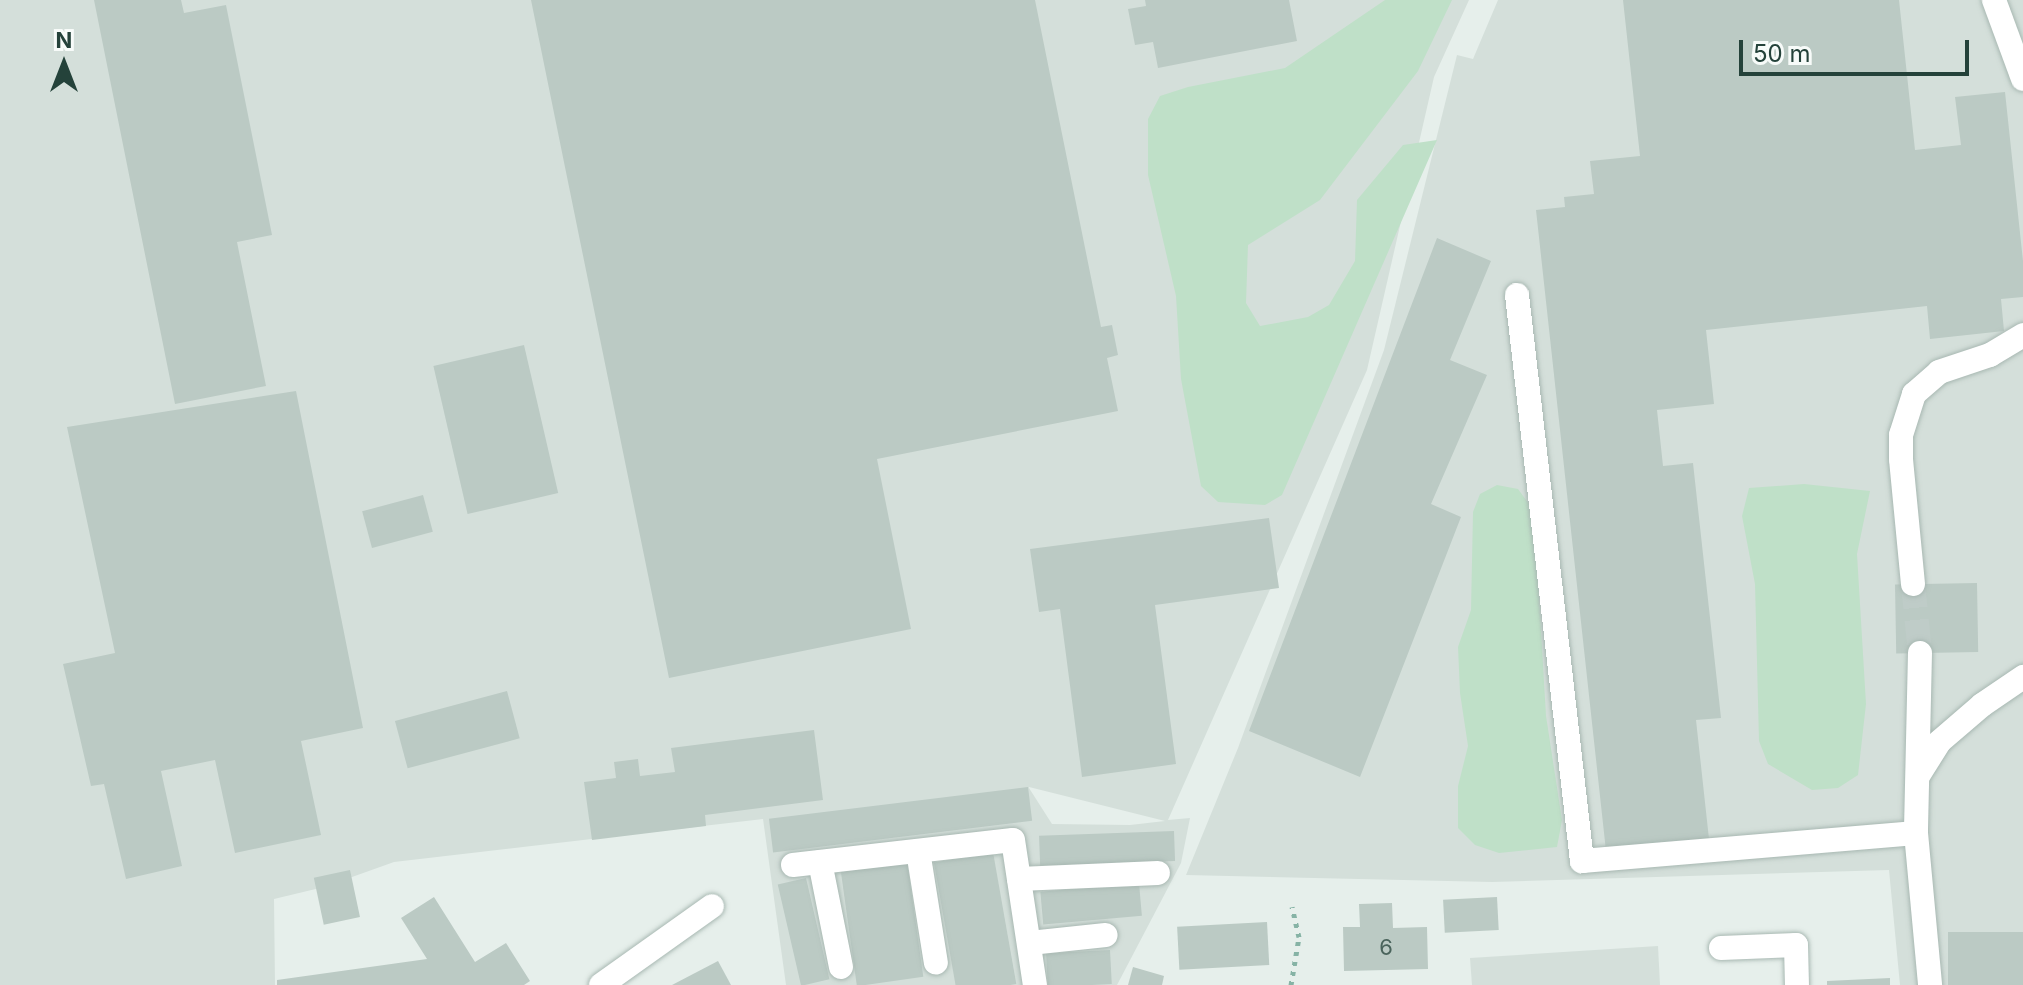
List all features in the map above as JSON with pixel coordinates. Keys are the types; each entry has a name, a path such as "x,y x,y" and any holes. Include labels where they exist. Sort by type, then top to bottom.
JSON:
{"lane":[{"path":"1994,0 2023,79"},
{"path":"1517,295 1582,861 1916,833"},
{"path":"1913,584 1901,435 1914,394 1939,372 1990,355 2023,335"},
{"path":"1920,653 1916,833 1930,985"},
{"path":"1917,778 1939,742 1982,705 2023,677"},
{"path":"793,865 1013,840 1035,985"},
{"path":"918,851 936,963"},
{"path":"820,862 841,967"},
{"path":"1019,879 1158,873"},
{"path":"601,985 712,906"},
{"path":"1030,943 1106,935"},
{"path":"1721,948 1796,945 1797,985"}],"path":[{"path":"1291,985 1299,937 1292,907"}],"shaded area":[{"path":"0,0 1469,0 1434,77 1367,370 1168,820 1190,818 1181,863 1117,985 786,985 763,819 394,862 324,887 274,899 275,985 0,985","holes":["1029,787 1165,821 1130,825 1052,824"]},
{"path":"1498,0 2023,0 2023,985 1900,985 1889,870 1492,882 1186,875 1238,748 1384,350 1457,55 1473,59"},
{"path":"1658,946 1660,985 1472,985 1470,958"}],"green space":[{"path":"1385,0 1452,0 1418,71 1320,200 1248,245 1246,303 1260,326 1308,317 1329,305 1355,261 1357,200 1403,145 1437,140 1282,495 1265,505 1218,502 1201,486 1181,379 1176,296 1148,175 1148,119 1160,96 1188,87 1285,68"},
{"path":"1804,484 1870,491 1857,554 1866,704 1858,775 1838,788 1812,790 1768,764 1759,741 1755,584 1742,516 1749,488"},
{"path":"1497,485 1518,489 1534,511 1546,716 1562,820 1557,847 1499,853 1475,845 1458,828 1458,786 1468,746 1460,693 1458,647 1471,610 1473,512 1480,494"}],"building":[{"path":"94,0 181,0 184,13 226,5 272,235 237,242 266,386 175,404"},
{"path":"531,0 1035,0 1101,327 1112,325 1118,355 1107,358 1118,411 877,459 911,629 669,678"},
{"path":"1145,0 1289,0 1297,41 1158,68 1153,42 1135,45 1128,9 1146,6"},
{"path":"1623,0 1899,0 1915,150 1961,145 1955,97 2005,92 2023,261 2023,297 2001,299 2004,331 1930,339 1927,306 1706,330 1714,404 1657,410 1663,466 1693,463 1721,718 1696,720 1709,839 1606,851 1536,210 1565,207 1564,197 1594,194 1590,161 1640,156"},
{"path":"1437,238 1491,261 1450,360 1487,375 1431,504 1461,517 1360,777 1249,731"},
{"path":"524,345 558,493 468,514 433,366"},
{"path":"296,391 363,728 301,741 321,835 235,853 215,760 161,771 182,866 126,879 104,784 91,786 63,664 115,653 67,427"},
{"path":"423,495 433,532 372,548 362,511"},
{"path":"1269,518 1279,588 1155,605 1176,764 1082,777 1060,609 1039,612 1030,549"},
{"path":"1977,583 1978,652 1896,653 1895,584"},
{"path":"507,691 520,738 408,768 395,721"},
{"path":"814,730 823,800 705,815 706,826 592,840 584,782 616,778 614,762 638,759 640,776 675,772 671,748"},
{"path":"1028,787 1032,821 773,853 769,819"},
{"path":"1174,831 1175,861 1040,866 1039,836"},
{"path":"993,852 1016,984 956,985 934,862"},
{"path":"907,861 923,977 857,985 841,870"},
{"path":"350,870 360,917 324,925 314,878"},
{"path":"806,878 829,979 801,985 778,885"},
{"path":"1139,883 1142,916 1043,925 1040,892"},
{"path":"434,897 475,962 506,943 530,981 524,985 277,985 277,980 427,959 401,918"},
{"path":"1497,897 1499,930 1445,933 1443,900"},
{"path":"1392,903 1393,928 1427,927 1428,969 1344,971 1343,927 1360,927 1359,904"},
{"path":"1267,922 1269,965 1179,970 1177,927"},
{"path":"1948,932 2023,932 2023,985 1948,985"},
{"path":"1110,950 1112,984 1048,985 1046,953"},
{"path":"718,961 731,985 672,985"},
{"path":"1133,967 1164,976 1162,985 1128,985"},
{"path":"1890,978 1890,985 1827,985 1827,981"}],"tunnel":[{"path":"1913,584 1920,653"}]}
